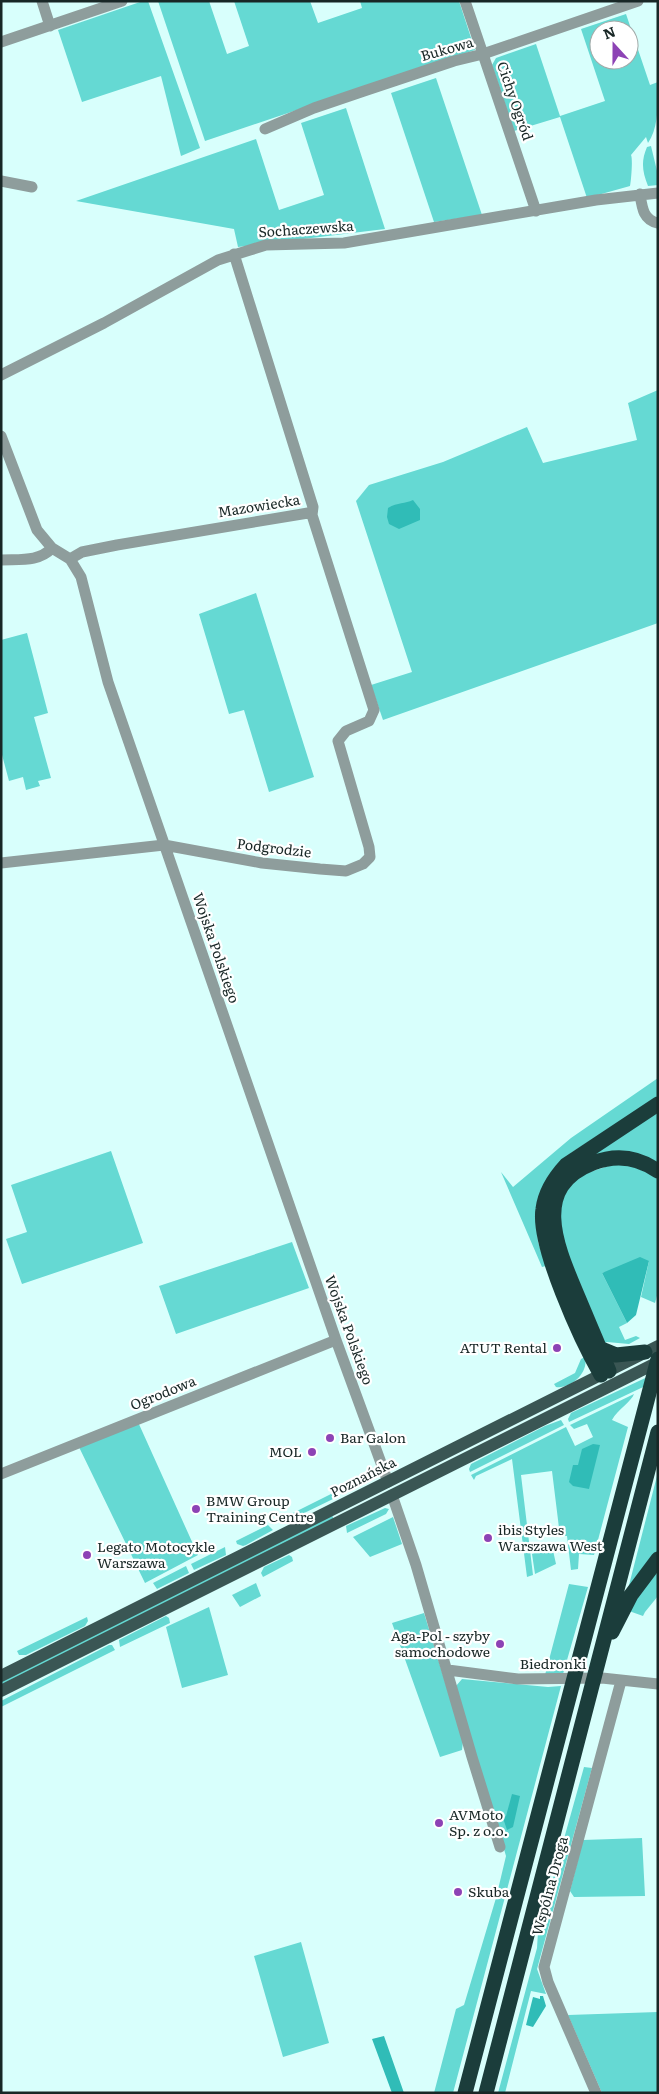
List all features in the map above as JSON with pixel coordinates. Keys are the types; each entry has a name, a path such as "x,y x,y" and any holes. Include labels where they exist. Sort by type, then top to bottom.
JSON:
{"highway":[{"path":"607,1377 586,1348 550,1259 545,1240 542,1210 555,1179 566,1165 658,1104"},
{"path":"607,1377 600,1348 557,1245 552,1217 555,1201 567,1179 579,1170 603,1159 624,1157 644,1163 658,1171"},
{"path":"465,2093 648,1394 655,1355 616,1355 600,1348"},
{"path":"486,2093 658,1432"},
{"path":"595,1669 631,1595 658,1560"}],"main road":[{"name":"Poznańska","path":"1,1676 388,1482 655,1355"},
{"name":"Poznańska","path":"1,1691 392,1495 607,1377"}],"street":[{"path":"42,1 50,26"},
{"path":"1,42 122,1"},
{"name":"Cichy Ogród","path":"465,1 536,211"},
{"name":"Bukowa","path":"266,129 314,108 364,90 454,61 483,54 638,1"},
{"path":"1,181 32,187"},
{"name":"Sochaczewska","path":"1,375 140,304 218,260 266,245 344,243 596,200 658,193"},
{"path":"640,194 645,216 651,221 658,223"},
{"path":"234,254 313,507 312,515"},
{"name":"Wojska Polskiego","path":"1,436 37,530 52,548 70,560 81,577 108,682 336,1340 388,1482"},
{"name":"Mazowiecka","path":"70,560 82,552 117,545 308,513 312,515 374,710"},
{"path":"1,560 33,559 46,556 52,548"},
{"name":"Podgrodzie","path":"1,863 164,845 262,863 346,871 363,864 370,857 369,847 338,741 346,731 369,721 374,710"},
{"name":"Ogrodowa","path":"1,1474 336,1340"},
{"path":"392,1495 416,1565 500,1847"},
{"name":"Biedronki","path":"448,1670 518,1679 602,1678 658,1684"},
{"name":"Wspólna Droga","path":"596,2093 548,1982 544,1966 621,1681"}],"shaded area":[{"path":"143,1 148,1 200,148 181,156 161,76 82,102 58,30"},
{"path":"158,1 209,1 227,54 249,46 234,1 310,1 318,23 362,8 360,1 459,1 475,50 205,141"},
{"path":"626,14 628,20 608,20"},
{"path":"589,26 589,53 581,29"},
{"path":"536,44 560,116 605,101 595,70 639,70 639,52 650,85 658,82 657,114 652,137 648,143 646,137 631,155 630,186 587,198 560,117 514,131 492,65 496,58"},
{"path":"436,78 482,215 434,222 391,93"},
{"path":"346,108 385,229 238,247 234,229 76,201 256,139 279,210 324,195 301,123"},
{"path":"651,146 658,175 658,185 648,186 644,176 643,162 647,147"},
{"path":"658,390 658,623 383,720 371,685 412,672 356,501 369,485 443,462 527,427 543,463 637,440 628,403"},
{"path":"413,500 420,509 420,520 399,529 389,524 387,517 388,508"},
{"path":"256,593 314,777 269,792 244,710 229,714 199,614"},
{"path":"27,633 48,713 34,717 51,778 38,781 40,786 26,790 23,777 9,781 1,751 1,640"},
{"path":"658,1078 658,1097 571,1153 536,1217 538,1242 546,1266 542,1267 501,1172 513,1187 571,1138"},
{"path":"658,1109 658,1165 582,1161"},
{"path":"111,1151 143,1243 22,1284 6,1239 27,1232 11,1185"},
{"path":"621,1162 654,1175 658,1179 658,1292 655,1303 641,1297 649,1261 602,1273 627,1323 619,1327 625,1340 636,1336 640,1338 629,1344 607,1342 603,1344 561,1239 560,1204 567,1188 577,1176"},
{"path":"292,1242 309,1288 176,1334 159,1286"},
{"path":"640,1257 649,1261 636,1315 627,1323 602,1273"},
{"path":"585,1357 586,1363 578,1379 562,1387 556,1387 554,1384 575,1373 581,1359"},
{"path":"658,1372 658,1380 569,1422 568,1419 571,1413"},
{"path":"634,1394 612,1420 628,1427 594,1555 579,1554 578,1569 571,1570 567,1536 560,1536 552,1471 521,1475 533,1575 527,1577 512,1459 476,1476 474,1480 471,1475 566,1427 575,1446 593,1437 587,1424 574,1429 570,1425"},
{"path":"561,1420 564,1425 470,1472 471,1464 545,1426"},
{"path":"138,1422 198,1555 145,1583 78,1445"},
{"path":"593,1444 600,1445 589,1489 573,1486 569,1482 573,1465 578,1465 582,1449"},
{"path":"658,1472 658,1553 627,1593"},
{"path":"335,1492 333,1499 294,1518 293,1513"},
{"path":"385,1508 389,1509 386,1514 347,1533 346,1526"},
{"path":"332,1515 334,1520 1,1687 1,1681"},
{"path":"393,1517 402,1544 370,1557 353,1537"},
{"path":"268,1525 273,1530 246,1545 237,1544 236,1541"},
{"path":"552,1546 556,1564 535,1574 532,1554"},
{"path":"225,1547 226,1555 194,1570 191,1564"},
{"path":"289,1555 293,1561 263,1577 261,1573 264,1567"},
{"path":"186,1566 189,1573 157,1589 153,1583"},
{"path":"658,1566 658,1596 643,1616 629,1611"},
{"path":"256,1583 261,1596 240,1607 232,1595"},
{"path":"569,1584 588,1587 563,1674 545,1675"},
{"path":"209,1607 228,1675 182,1688 166,1627"},
{"path":"424,1613 463,1741 462,1750 440,1757 392,1623"},
{"path":"166,1616 169,1618 170,1623 120,1647 119,1640"},
{"path":"87,1617 88,1621 85,1626 26,1655 19,1655 17,1651"},
{"path":"112,1645 115,1650 1,1707 1,1701"},
{"path":"462,1679 548,1687 561,1686 453,2093 434,2093 456,2009 464,2005 496,1898 506,1856 456,1686"},
{"path":"584,1767 592,1768 537,1969 546,1994 531,1991 505,2093 498,2093 537,1948 538,1932"},
{"path":"512,1794 520,1796 513,1827 507,1830 503,1818 506,1816"},
{"path":"642,1838 645,1896 574,1897 570,1891 583,1840"},
{"path":"301,1942 329,2043 283,2057 254,1956"},
{"path":"540,1996 543,1996 546,2006 533,2027 526,2025 533,1997 540,1999"},
{"path":"658,2012 658,2093 602,2093 568,2015"},
{"path":"384,2036 404,2093 392,2093 372,2039"}],"place":[{"name":"ATUT Rental","path":"557,1348"},
{"name":"Bar Galon","path":"330,1438"},
{"name":"MOL","path":"312,1452"},
{"name":"BMW Group Training Centre","path":"196,1509"},
{"name":"ibis Styles Warszawa West","path":"488,1538"},
{"name":"Legato Motocykle Warszawa","path":"87,1555"},
{"name":"Aga-Pol - szyby samochodowe","path":"500,1644"},
{"name":"AVMoto Sp. z o.o.","path":"439,1823"},
{"name":"Skuba","path":"458,1892"}]}
